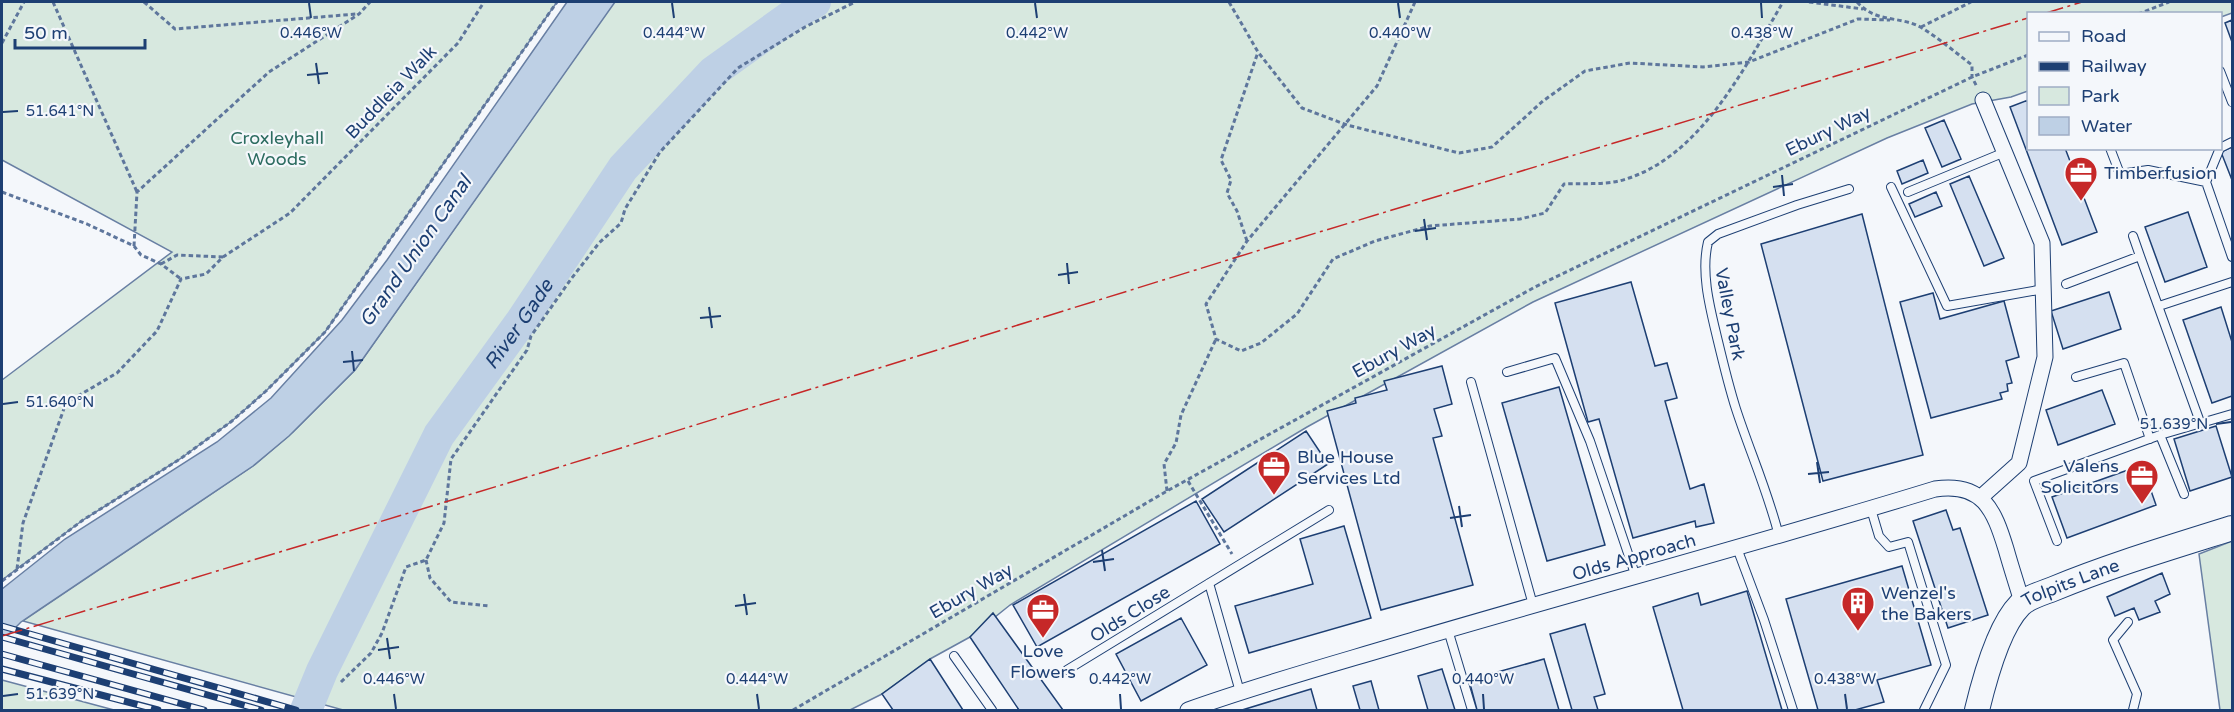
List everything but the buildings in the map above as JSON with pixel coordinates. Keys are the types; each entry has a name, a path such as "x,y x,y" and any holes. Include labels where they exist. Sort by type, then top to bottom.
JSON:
{"main road":[{"name":"Tolpits Lane","path":"1977,711 1982,690 2009,618 2022,602 2097,572 2232,528"}],"street":[{"path":"1983,100 2042,243 2045,357 2019,463 1980,498 1993,513 1998,524 2022,602"},
{"name":"Olds Approach","path":"1188,711 1240,692 1448,630 1935,489 1948,487 1969,490 1980,498"}],"lane":[{"path":"2222,77 2232,102"},
{"path":"2111,150 2120,174 2148,170 2206,182"},
{"path":"2219,150 2206,182 2232,257"},
{"path":"1908,192 2006,152"},
{"path":"1891,187 1947,306 2044,289"},
{"name":"Valley Park","path":"1779,536 1771,505 1735,407 1708,297 1704,256 1708,242 1718,234 1797,205 1850,189"},
{"path":"2133,236 2200,422"},
{"path":"2066,284 2140,256"},
{"path":"2159,306 2232,282"},
{"path":"1507,372 1555,358 1590,441 1636,576"},
{"path":"2076,377 2124,363 2150,439"},
{"path":"1471,382 1533,605"},
{"path":"2057,541 2034,481 2160,435 2232,414"},
{"path":"2160,435 2184,494"},
{"path":"1871,509 1879,536 1888,547 1908,542 1946,665 1924,711"},
{"name":"Olds Close","path":"1067,670 1329,510"},
{"path":"1737,548 1764,620 1793,711"},
{"path":"1209,583 1240,692"},
{"path":"2128,622 2114,640 2138,694 2133,711"},
{"path":"1448,630 1472,711"},
{"path":"954,656 992,711"}],"path":[{"path":"2,43 24,2"},
{"path":"53,2 137,192 134,246"},
{"path":"144,2 176,29 359,14"},
{"path":"137,192 268,72 359,14 370,2"},
{"name":"Buddleia Walk","path":"181,279 206,274 223,257 290,213 458,43 484,2"},
{"path":"2,581 83,520 180,459 232,421 266,391 325,332 557,2"},
{"path":"489,606 451,602 430,578 426,560 444,523 451,459 527,350 531,336 571,279 599,243 621,223 626,209 660,152 738,68 805,27 855,2"},
{"path":"1229,2 1258,52 1302,108 1347,125 1458,153 1492,147 1544,101 1585,71 1630,63 1703,67 1749,62 1858,19 1904,21 1921,27 1972,65 1972,77"},
{"path":"1167,491 1164,464 1176,443 1181,415 1216,339 1206,304 1247,241 1347,125 1377,86 1415,2"},
{"path":"1216,339 1241,351 1261,343 1297,314 1333,259 1375,241 1431,226 1500,221 1545,213 1564,184 1618,181 1655,166 1692,138 1724,97 1749,62 1783,2"},
{"path":"1809,2 1864,9 1890,20"},
{"path":"1857,2 1864,9"},
{"path":"1921,27 1971,2"},
{"path":"2143,12 2169,2"},
{"path":"1247,241 1237,211 1227,193 1231,180 1221,160 1258,52"},
{"name":"Ebury Way","path":"793,711 1167,491 1535,287 1972,77 2027,56"},
{"path":"2,192 87,224 134,246 141,255 161,264 181,279 157,331 117,374 66,403 23,523 17,568"},
{"path":"161,264 177,255 223,257"},
{"path":"1188,481 1239,565"},
{"path":"341,682 371,653 382,633 406,567 426,560"}],"green space":[{"name":"Croxleyhall Woods","path":"2,2 557,2 325,332 266,391 232,421 180,459 83,520 2,580 2,380 172,252 2,160"},
{"path":"614,2 2232,2 2232,13 2222,17 2222,12 2027,12 2027,91 2011,97 1972,104 1887,138 1533,302 1307,427 1010,605 970,637 930,659 882,694 850,710 343,710 23,621 253,466 293,432 355,370"},
{"path":"2232,541 2232,710 2220,710 2199,554"},
{"path":"2,680 114,710 2,710"}],"water":[{"name":"Grand Union Canal","path":"567,2 615,2 355,370 289,436 253,466 21,622 2,641 2,589 65,539 217,442 271,398 342,320 387,260"}],"waterway":[{"name":"River Gade","path":"306,710 322,671 439,435 520,323 623,168 713,72 791,16 815,2"}],"railway":[{"path":"2,626 296,710"},
{"path":"2,637 261,710"},
{"path":"2,654 204,710"},
{"path":"2,669 158,710"}],"power":[{"path":"2050,12 2082,2"},
{"path":"2,636 508,483 1273,246 2027,18"}],"place":[{"name":"Timberfusion","path":"2081,202"},
{"name":"Blue House Services Ltd","path":"1274,496"},
{"name":"Valens Solicitors","path":"2142,505"},
{"name":"Wenzel's the Bakers","path":"1858,632"},
{"name":"Love Flowers","path":"1043,639"}]}
